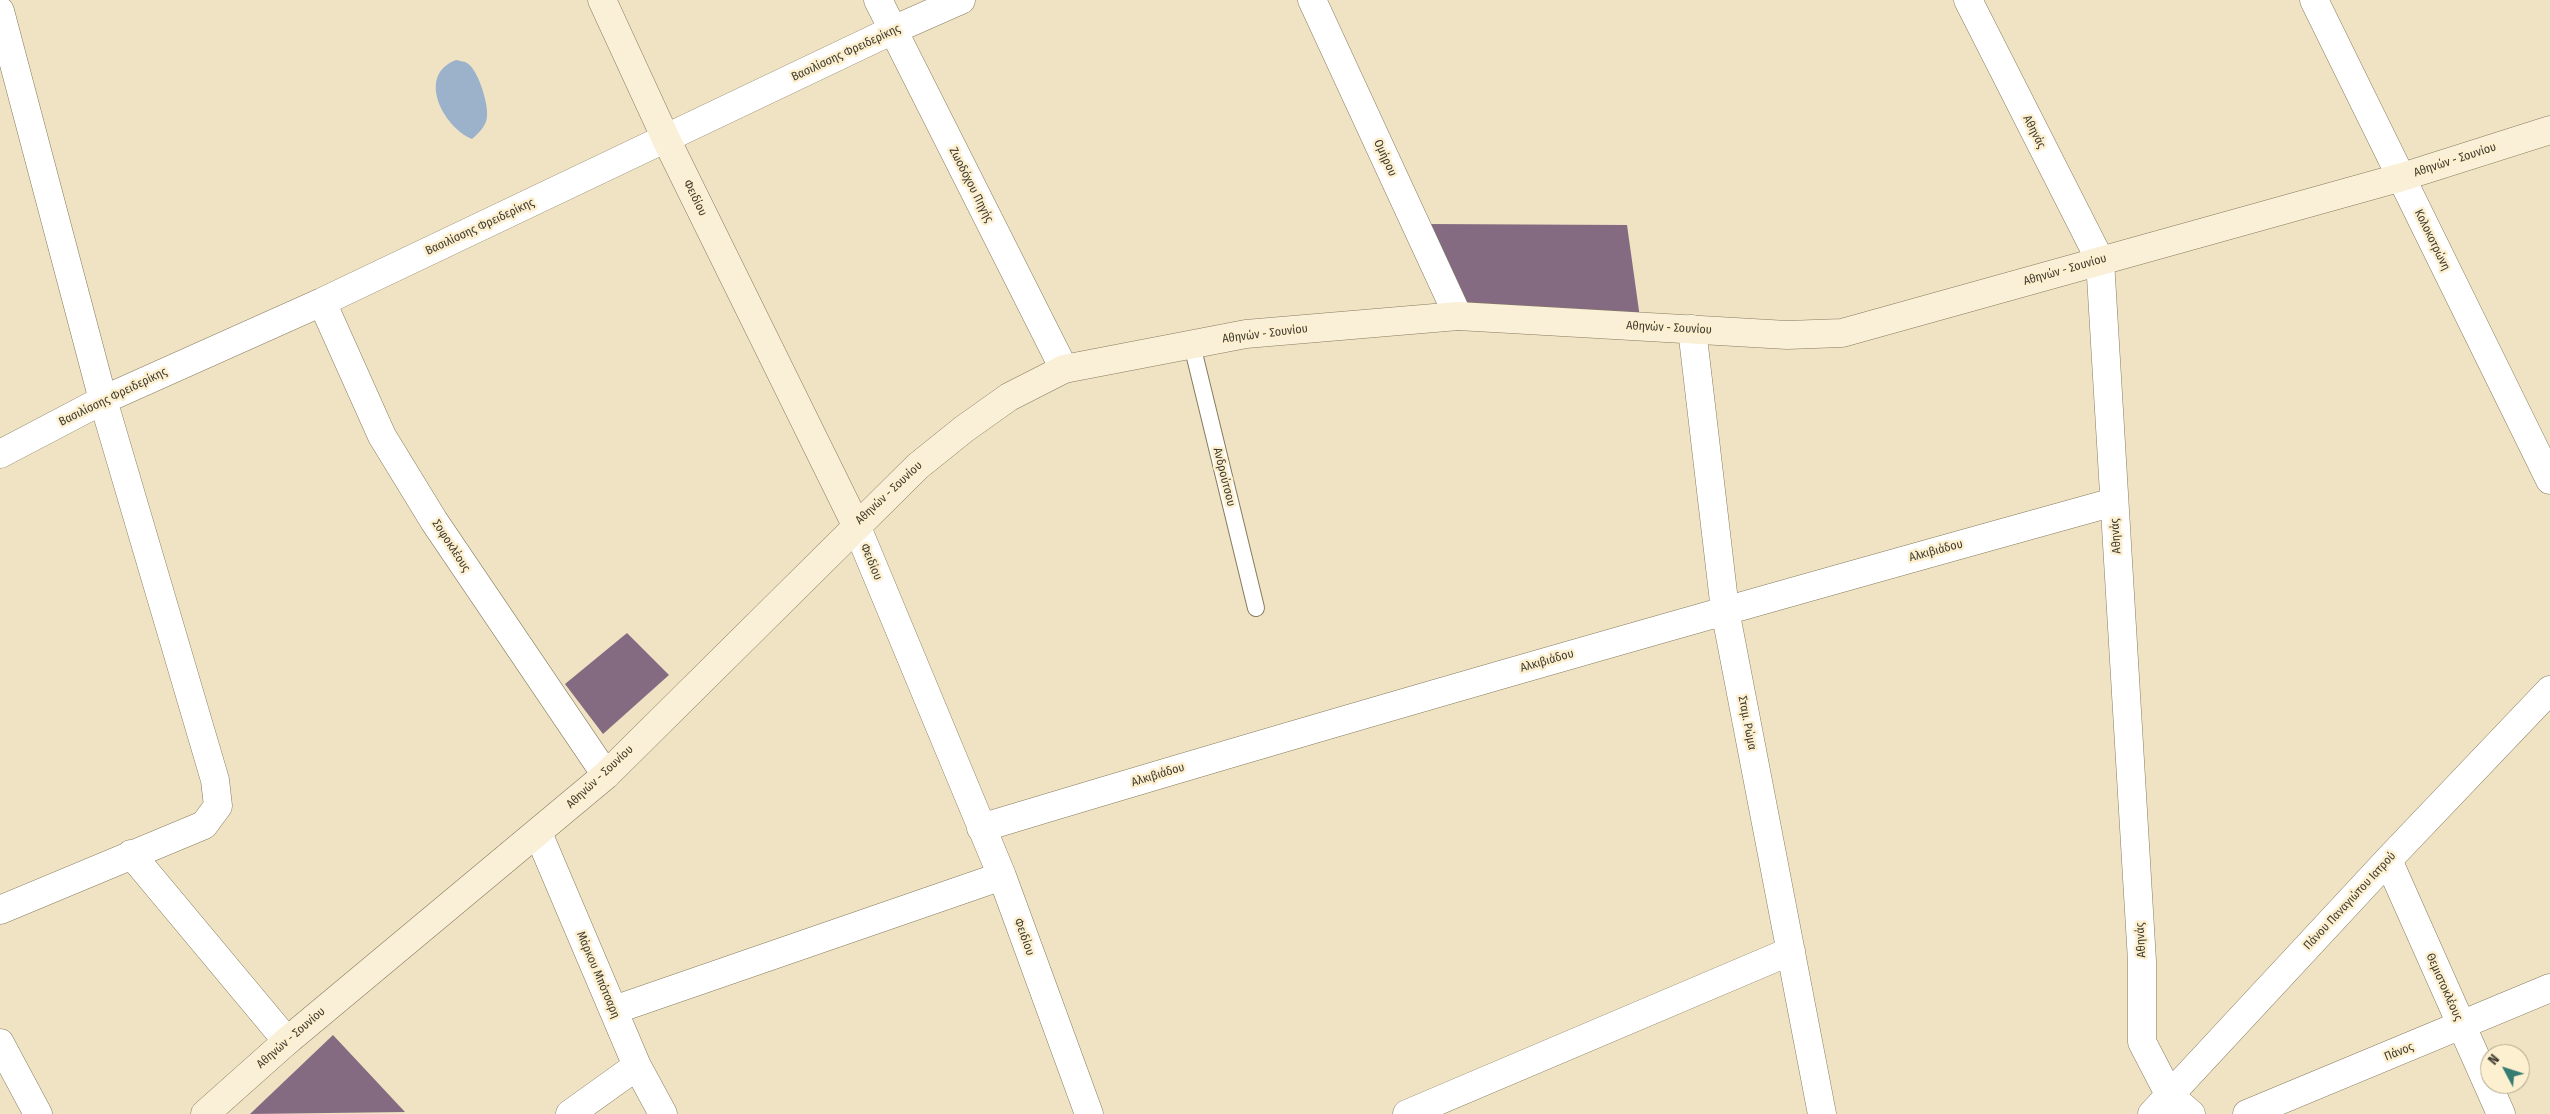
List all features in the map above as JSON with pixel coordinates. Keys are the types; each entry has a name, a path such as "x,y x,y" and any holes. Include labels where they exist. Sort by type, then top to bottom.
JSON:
{"main road":[{"name":"Φειδίου","path":"602,0 666,139 856,525"},
{"name":"Αθηνών - Σουνίου","path":"205,1114 287,1041 606,775 856,525 918,466 964,428 1009,397 1064,369 1246,334 1458,316 1787,335 1842,334 2100,260 2402,177 2550,130"}],"street":[{"name":"Ζωοδόχου Πηγής","path":"878,0 1064,369"},
{"name":"Βασιλίσσης Φρειδερίκης","path":"0,454 103,400 322,302 893,30 961,0"},
{"name":"Ομήρου","path":"1312,0 1458,316"},
{"name":"Αθηνάς","path":"1968,0 2100,260 2142,961 2142,1042 2161,1105"},
{"name":"Κολοκοτρώνη","path":"2314,0 2550,480"},
{"path":"0,11 103,400 215,780 218,806 204,826 132,854 0,910"},
{"name":"Σοφοκλέους","path":"322,302 382,436 460,560 606,775"},
{"name":"Σταμ. Ρώμα","path":"1692,329 1725,610 1822,1114"},
{"name":"Αλκιβιάδου","path":"981,828 1272,740 1725,610 2114,502"},
{"name":"Φειδίου","path":"856,525 1002,876 1089,1114"},
{"name":"Πάνου Παναγιώτου Ιατρού","path":"2161,1105 2388,860 2550,690"},
{"name":"Μάρκου Μπότσαρη","path":"538,833 637,1066 663,1114"},
{"path":"132,854 287,1041"},
{"name":"Θεμιστοκλέους","path":"2388,860 2501,1114"},
{"path":"614,1010 1002,876"},
{"path":"1406,1114 1791,951"},
{"name":"Πάνος","path":"2247,1114 2550,988"},
{"path":"0,1043 38,1114"},
{"path":"570,1114 637,1066"},
{"path":"2161,1105 2191,1114"}],"lane":[{"name":"Ανδρούτσου","path":"1192,345 1256,608"}],"water":[{"path":"456,60 467,63 475,72 486,104 487,117 485,123 480,132 472,139 461,133 452,124 438,101 436,88 438,77 444,67"}],"building":[{"path":"1428,224 1627,225 1640,318 1465,309"},
{"path":"627,633 669,675 603,734 565,684"},
{"path":"333,1035 405,1112 250,1114"}]}
